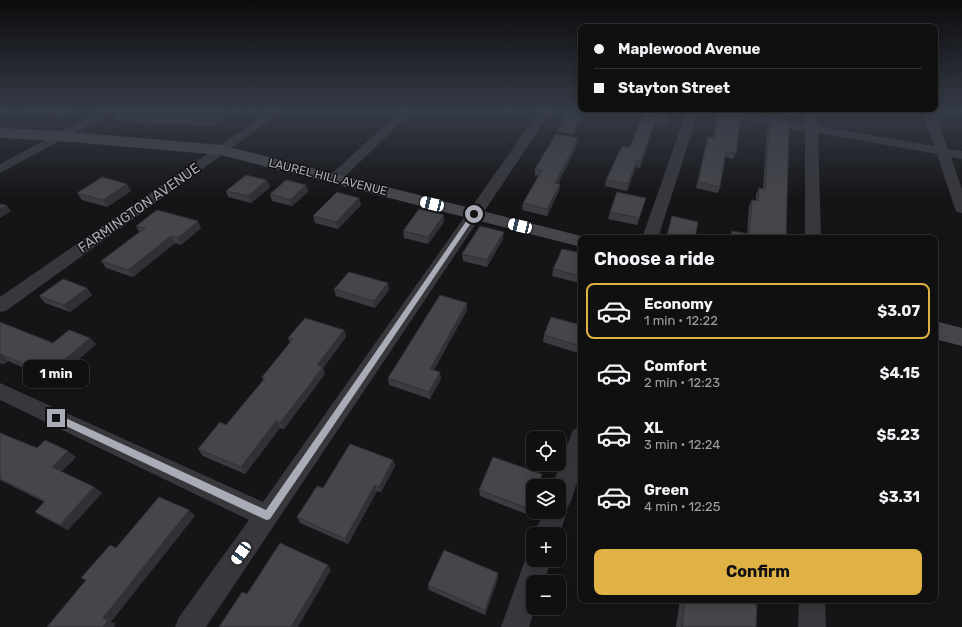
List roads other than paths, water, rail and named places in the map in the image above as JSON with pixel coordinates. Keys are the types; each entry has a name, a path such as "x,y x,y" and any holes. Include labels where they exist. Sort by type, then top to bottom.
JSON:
{"street":[{"path":"0,169 54,139"},
{"name":"LAUREL HILL AVENUE","path":"97,139 221,150 578,240"},
{"name":"FARMINGTON AVENUE","path":"0,306 236,139"},
{"path":"334,179 377,139"},
{"path":"189,627 526,139"},
{"path":"651,235 683,139"},
{"path":"811,139 814,235"},
{"path":"876,139 962,155"},
{"path":"939,139 962,209"},
{"path":"938,331 962,337"},
{"path":"0,391 267,516"},
{"path":"566,481 578,446"},
{"path":"515,627 536,567"},
{"path":"812,603 812,627"}]}
